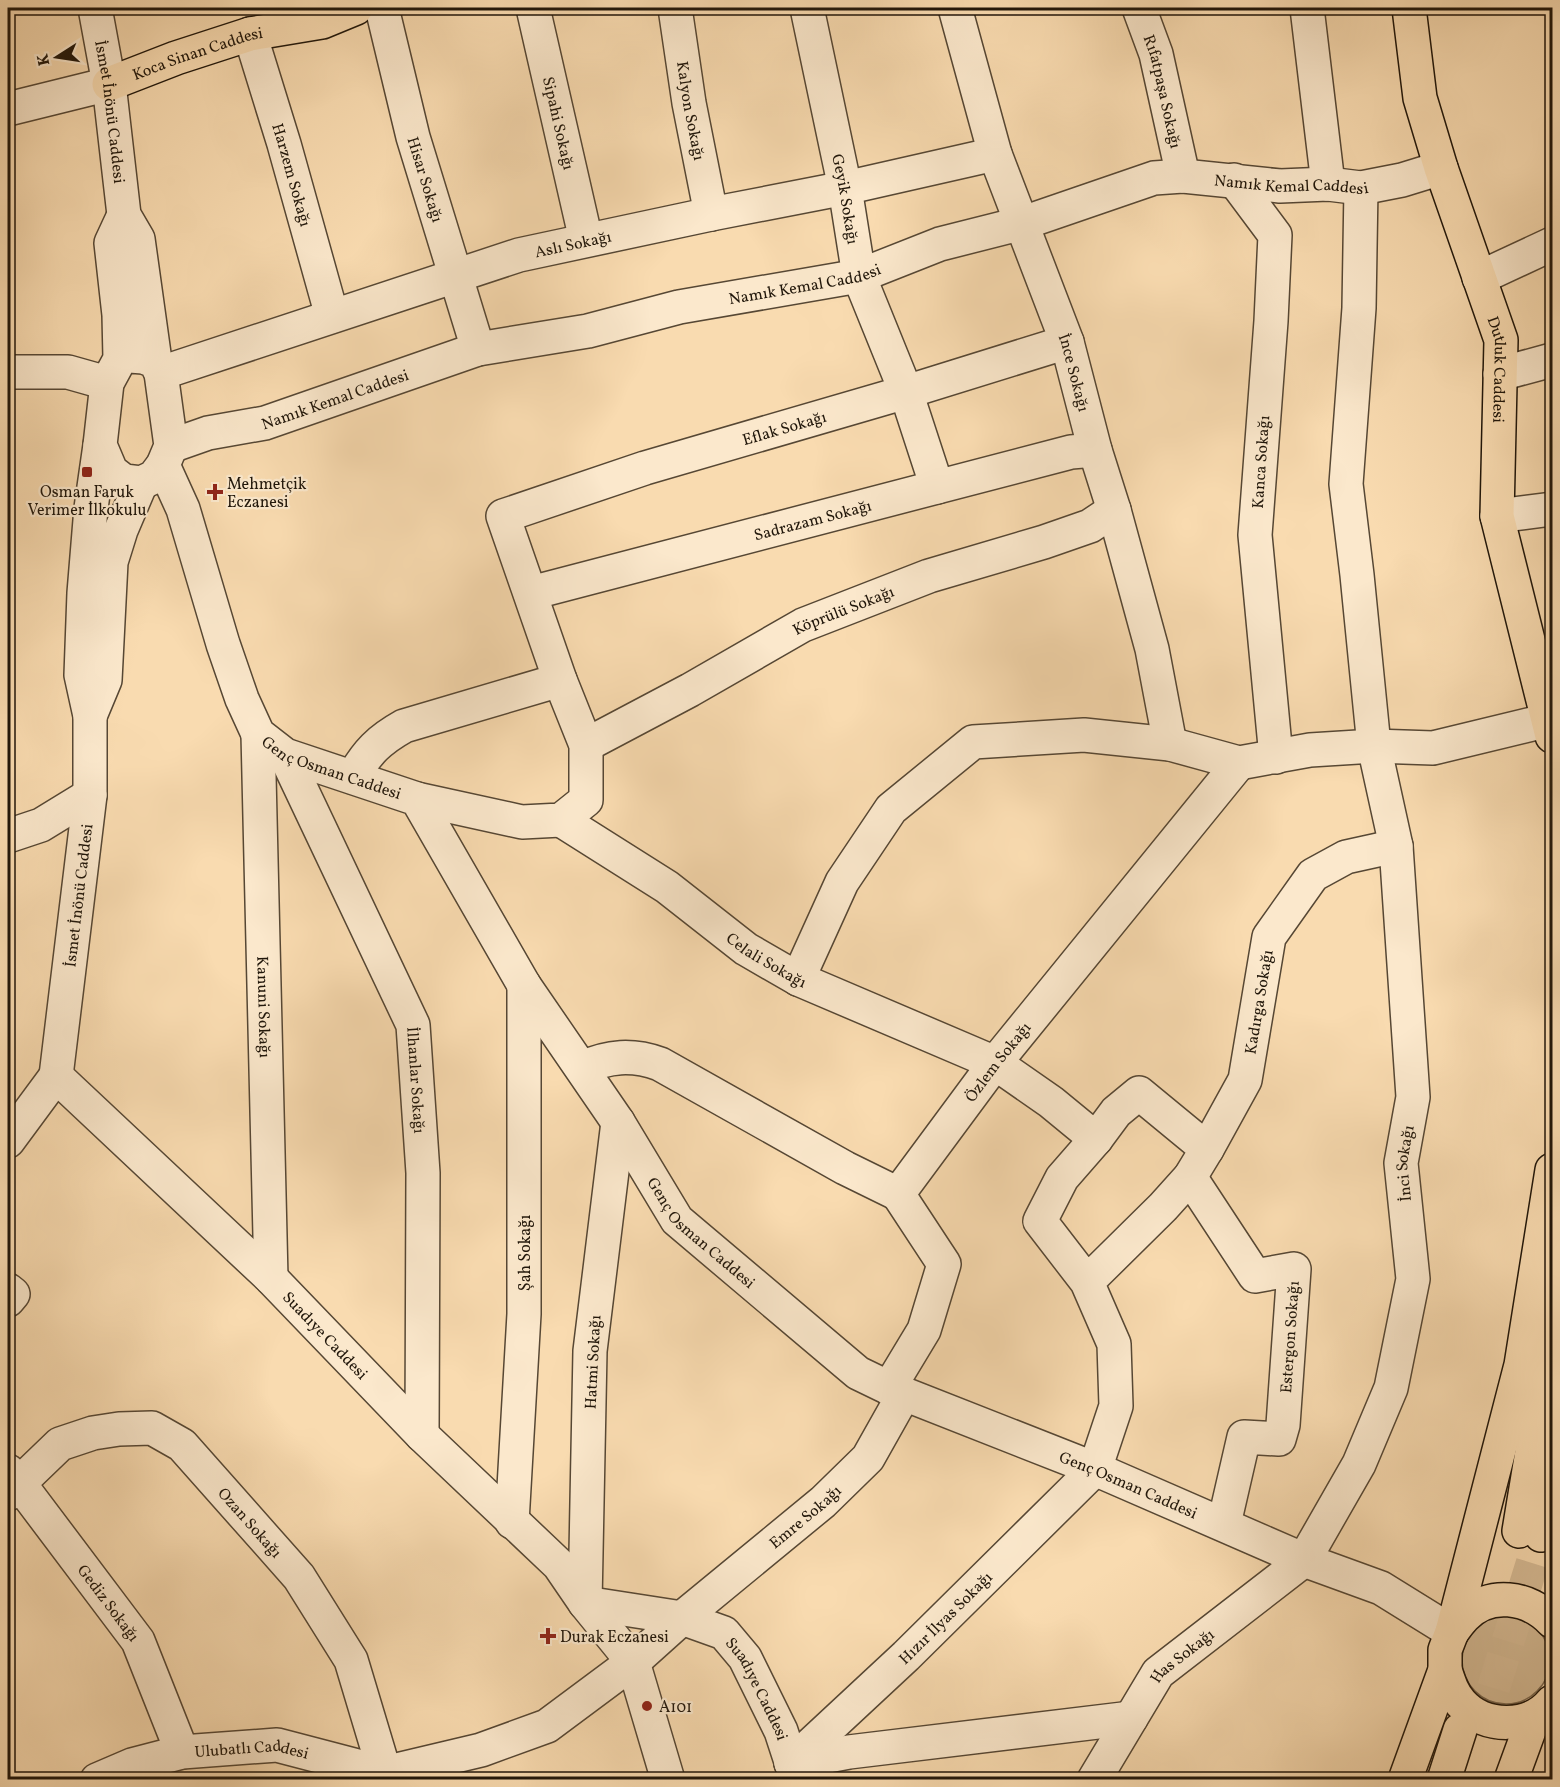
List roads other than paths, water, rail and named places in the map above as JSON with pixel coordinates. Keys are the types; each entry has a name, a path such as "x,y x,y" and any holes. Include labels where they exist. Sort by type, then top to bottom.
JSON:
{"main road":[{"name":"Koca Sinan Caddesi","path":"109,84 176,58 250,34 319,15 356,8"},
{"name":"Dutluk Caddesi","path":"1409,8 1420,98 1441,168 1501,340 1497,516 1551,728"},
{"path":"1543,1710 1515,1723 1495,1723 1477,1716 1461,1704 1451,1688 1445,1670 1445,1650 1452,1632 1521,1365 1552,1170"},
{"path":"1552,1330 1530,1533 1552,1481"},
{"path":"1452,1632 1465,1616 1482,1604 1503,1599 1523,1601 1543,1611 1552,1621"},
{"path":"1405,1779 1445,1670"},
{"path":"1511,1779 1543,1710"},
{"path":"1444,1779 1469,1733 1465,1779"}],"street":[{"name":"İsmet İnönü Caddesi","path":"90,716 105,680 111,562 121,530 156,468 158,367 138,238 124,215 109,84 95,8"},
{"name":"Hisar Sokağı","path":"382,8 413,137 478,349"},
{"name":"Sipahi Sokağı","path":"533,8 586,240"},
{"name":"Kalyon Sokağı","path":"675,8 689,103 711,214"},
{"name":"Geyik Sokağı","path":"807,8 845,188 859,276 906,392 937,487"},
{"name":"İnce Sokağı","path":"955,8 995,154 1067,342 1152,650 1170,744"},
{"name":"Rıfatpaşa Sokağı","path":"1139,8 1156,54 1183,176"},
{"path":"1307,8 1328,184"},
{"name":"Harzem Sokağı","path":"250,34 284,144 332,316"},
{"path":"8,109 109,84"},
{"name":"Aslı Sokağı","path":"158,367 332,316 519,255 845,188 995,154"},
{"name":"Namık Kemal Caddesi","path":"156,468 208,433 265,423 478,349 588,331 679,307 859,276 940,244 1023,223 1154,178 1183,176 1280,186 1328,184 1361,188 1402,180 1441,168"},
{"name":"Kanca Sokağı","path":"1234,180 1275,235 1255,535 1276,757"},
{"name":"İnci Sokağı","path":"1304,1560 1359,1464 1391,1388 1413,1279 1401,1163 1413,1097 1396,846 1374,746 1346,484 1359,308 1361,188"},
{"name":"İsmet İnönü Caddesi","path":"56,1076 90,795 90,716 81,675 82,628 91,508 113,371 119,315 111,243 124,215"},
{"path":"1479,278 1552,244"},
{"name":"Eflak Sokağı","path":"531,593 503,516 645,468 906,392 1067,342"},
{"path":"8,372 113,371 130,356 143,357 158,367"},
{"path":"1500,374 1552,360"},
{"path":"100,445 111,471 124,481 156,468"},
{"name":"Sadrazam Sokağı","path":"531,593 1071,453 1095,450"},
{"name":"Genç Osman Caddesi","path":"156,468 183,509 226,655 258,734 285,755 417,799 524,985 618,1122 676,1220 858,1373 896,1391 1095,1468 1304,1560 1381,1588 1452,1632"},
{"path":"1497,516 1552,509"},
{"name":"Köprülü Sokağı","path":"586,745 690,690 803,625 929,576 1090,526 1114,510"},
{"path":"417,799 522,822 561,820 586,800 586,745 560,680 531,593"},
{"path":"353,777 373,747 404,726 560,680"},
{"path":"798,979 842,882 891,809 973,742 1084,735 1170,744 1239,763 1310,750 1374,746 1433,748 1551,728"},
{"name":"Kanuni Sokağı","path":"258,734 272,1278"},
{"name":"İlhanlar Sokağı","path":"285,755 412,1025 423,1173 422,1435"},
{"name":"Özlem Sokağı","path":"898,1194 995,1063 1239,763"},
{"path":"8,819 90,795"},
{"path":"8,836 41,825 90,795"},
{"name":"Celali Sokağı","path":"561,820 667,887 746,950 798,979 995,1063 1051,1102 1096,1139"},
{"name":"Kadırga Sokağı","path":"1190,1177 1245,1080 1269,937 1313,875 1346,857 1396,846"},
{"name":"Şah Sokağı","path":"512,1522 524,1314 524,985"},
{"path":"582,1068 615,1057 633,1057 660,1064 845,1168 898,1194 944,1264 924,1330 896,1391"},
{"path":"8,1141 56,1076"},
{"name":"Suadıye Caddesi","path":"56,1076 272,1278 422,1435 559,1565 585,1603 633,1662"},
{"path":"1095,1468 1116,1406 1114,1344 1087,1282 1041,1221 1062,1178 1116,1112 1139,1093 1207,1149"},
{"name":"Hatmi Sokağı","path":"585,1603 590,1351 618,1122"},
{"path":"1087,1282 1190,1177"},
{"name":"Estergon Sokağı","path":"1190,1177 1255,1276 1294,1269 1283,1425 1279,1439 1244,1437 1224,1524"},
{"path":"8,1290 13,1294 8,1300"},
{"name":"Emre Sokağı","path":"633,1662 682,1618 823,1503 868,1458 896,1391"},
{"name":"Ozan Sokağı","path":"11,1483 60,1444 93,1433 152,1428 182,1446 299,1577 351,1660 384,1777"},
{"name":"Hızır İlyas Sokağı","path":"794,1771 1095,1468"},
{"name":"Gediz Sokağı","path":"11,1483 138,1641 182,1752"},
{"name":"Has Sokağı","path":"1094,1779 1158,1672 1304,1560"},
{"name":"Suadıye Caddesi","path":"585,1603 682,1618 724,1634 746,1658 780,1731 794,1771"},
{"path":"633,1662 668,1779"},
{"name":"Ulubatlı Caddesi","path":"97,1779 132,1765 182,1752 277,1745 384,1777 481,1750 547,1726 633,1662"},
{"path":"794,1771 860,1750 1131,1718"}],"tunnel":[{"path":"1479,1735 1541,1535"}],"place":[{"name":"Osman Faruk Verimer İlkokulu","path":"87,472"},
{"name":"Mehmetçik Eczanesi","path":"215,492"},
{"name":"Durak Eczanesi","path":"548,1636"},
{"name":"A101","path":"647,1706"}]}
